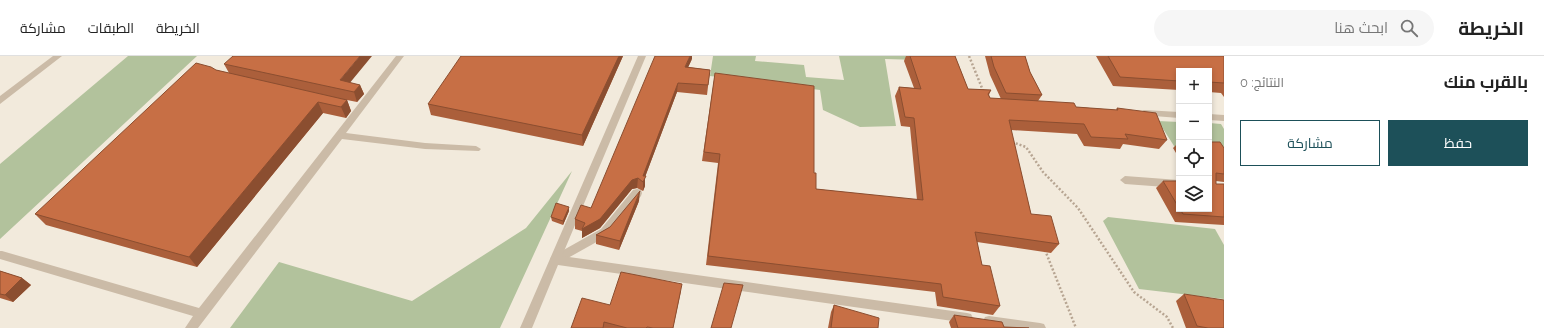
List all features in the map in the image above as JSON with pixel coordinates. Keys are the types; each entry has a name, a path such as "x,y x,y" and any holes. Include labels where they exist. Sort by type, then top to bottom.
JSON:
{"street":[{"path":"0,101 58,56"},
{"path":"191,328 340,135 357,107 400,56"},
{"path":"526,328 642,56"},
{"path":"1131,112 1176,115"},
{"path":"1212,117 1224,118"},
{"path":"340,135 441,149 476,149"},
{"path":"1125,180 1176,184"},
{"path":"555,260 605,232 637,193"},
{"path":"2,255 202,314"},
{"path":"555,260 1040,328"}],"path":[{"path":"969,56 985,97"},
{"path":"1007,140 1026,147 1043,172 1078,208 1134,292 1167,317 1173,328"},
{"path":"1044,248 1076,328"}],"green space":[{"path":"128,56 197,56 0,239 0,164"},
{"path":"713,56 756,56 755,61 804,65 806,77 844,80 839,56 954,56 955,61 885,59 896,126 860,127 823,110 820,90 710,76"},
{"path":"1158,121 1176,122 1176,149"},
{"path":"1212,123 1221,124 1224,129 1224,164 1212,154"},
{"path":"572,171 500,328 230,328 279,262 412,301 526,228"},
{"path":"1108,217 1215,229 1224,245 1224,299 1139,289 1103,221"}],"building":[{"path":"233,56 360,56 340,80 360,85 354,92 224,64"},
{"path":"461,56 619,56 582,135 428,104"},
{"path":"655,56 690,56 685,67 710,70 708,85 678,83 643,176 646,176 643,182 638,178 632,180 600,219 582,229 585,223 575,219 581,205 591,208"},
{"path":"910,56 955,56 968,89 991,90 988,94 990,98 1074,103 1076,107 1118,110 1117,108 1156,113 1167,140 1125,134 1128,139 1091,137 1084,124 1009,120 1031,214 1051,216 1059,244 975,232 982,265 990,266 1000,306 943,297 941,284 708,256 720,154 704,152 715,73 814,86 814,173 816,173 816,189 923,200 914,118 905,117 899,87 921,89"},
{"path":"991,56 1025,56 1030,72 1042,95 1006,93 994,67"},
{"path":"1108,56 1224,56 1224,83 1212,82 1212,68 1176,68 1176,81 1120,77"},
{"path":"196,63 216,70 347,100 341,107 318,102 189,257 35,214"},
{"path":"1212,142 1220,142 1224,148 1224,174 1216,173 1216,184 1224,184 1224,217 1183,214 1182,212 1212,212"},
{"path":"1163,181 1176,181 1176,203"},
{"path":"640,191 620,241 596,235 610,227"},
{"path":"556,203 569,207 563,221 551,217"},
{"path":"0,271 22,278 5,295 0,294"},
{"path":"621,272 682,284 673,328 627,328 604,322 603,328 571,328 582,298 610,305"},
{"path":"724,283 743,285 731,328 711,328"},
{"path":"1184,294 1224,300 1224,328 1197,326"},
{"path":"834,305 879,318 878,328 831,328"},
{"path":"954,315 1002,322 1004,327 1029,328 958,328"}]}
